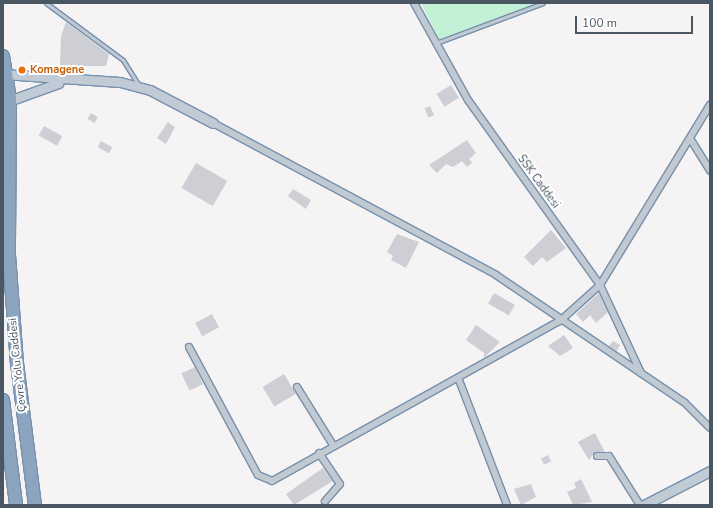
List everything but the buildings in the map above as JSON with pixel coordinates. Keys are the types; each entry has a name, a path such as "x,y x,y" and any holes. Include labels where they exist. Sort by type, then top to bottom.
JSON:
{"highway":[{"name":"Çevre Yolu Caddesi","path":"3,56 6,101 9,255 17,363 35,505"},
{"name":"Çevre Yolu Caddesi","path":"3,400 6,459 16,505"}],"street":[{"name":"SSK Caddesi","path":"414,3 434,44 497,142 600,285 642,374"},
{"path":"4,74 80,81 120,82 140,87 213,123 433,239 496,275 560,321 685,403 710,428"},
{"path":"6,101 48,85 80,81"},
{"path":"189,347 258,475 272,481 319,452 459,380 560,321 600,285 691,140 710,105"},
{"path":"691,140 710,170"},
{"path":"459,380 507,505"},
{"path":"297,386 333,445"},
{"path":"319,452 340,484 325,501"},
{"path":"597,456 609,456 640,505"},
{"path":"644,505 710,471"}],"lane":[{"path":"46,3 123,60 140,87"},
{"path":"434,44 543,3"}],"green space":[{"path":"421,3 540,3 439,39"}],"place":[{"name":"Komagene","path":"22,70"}]}
